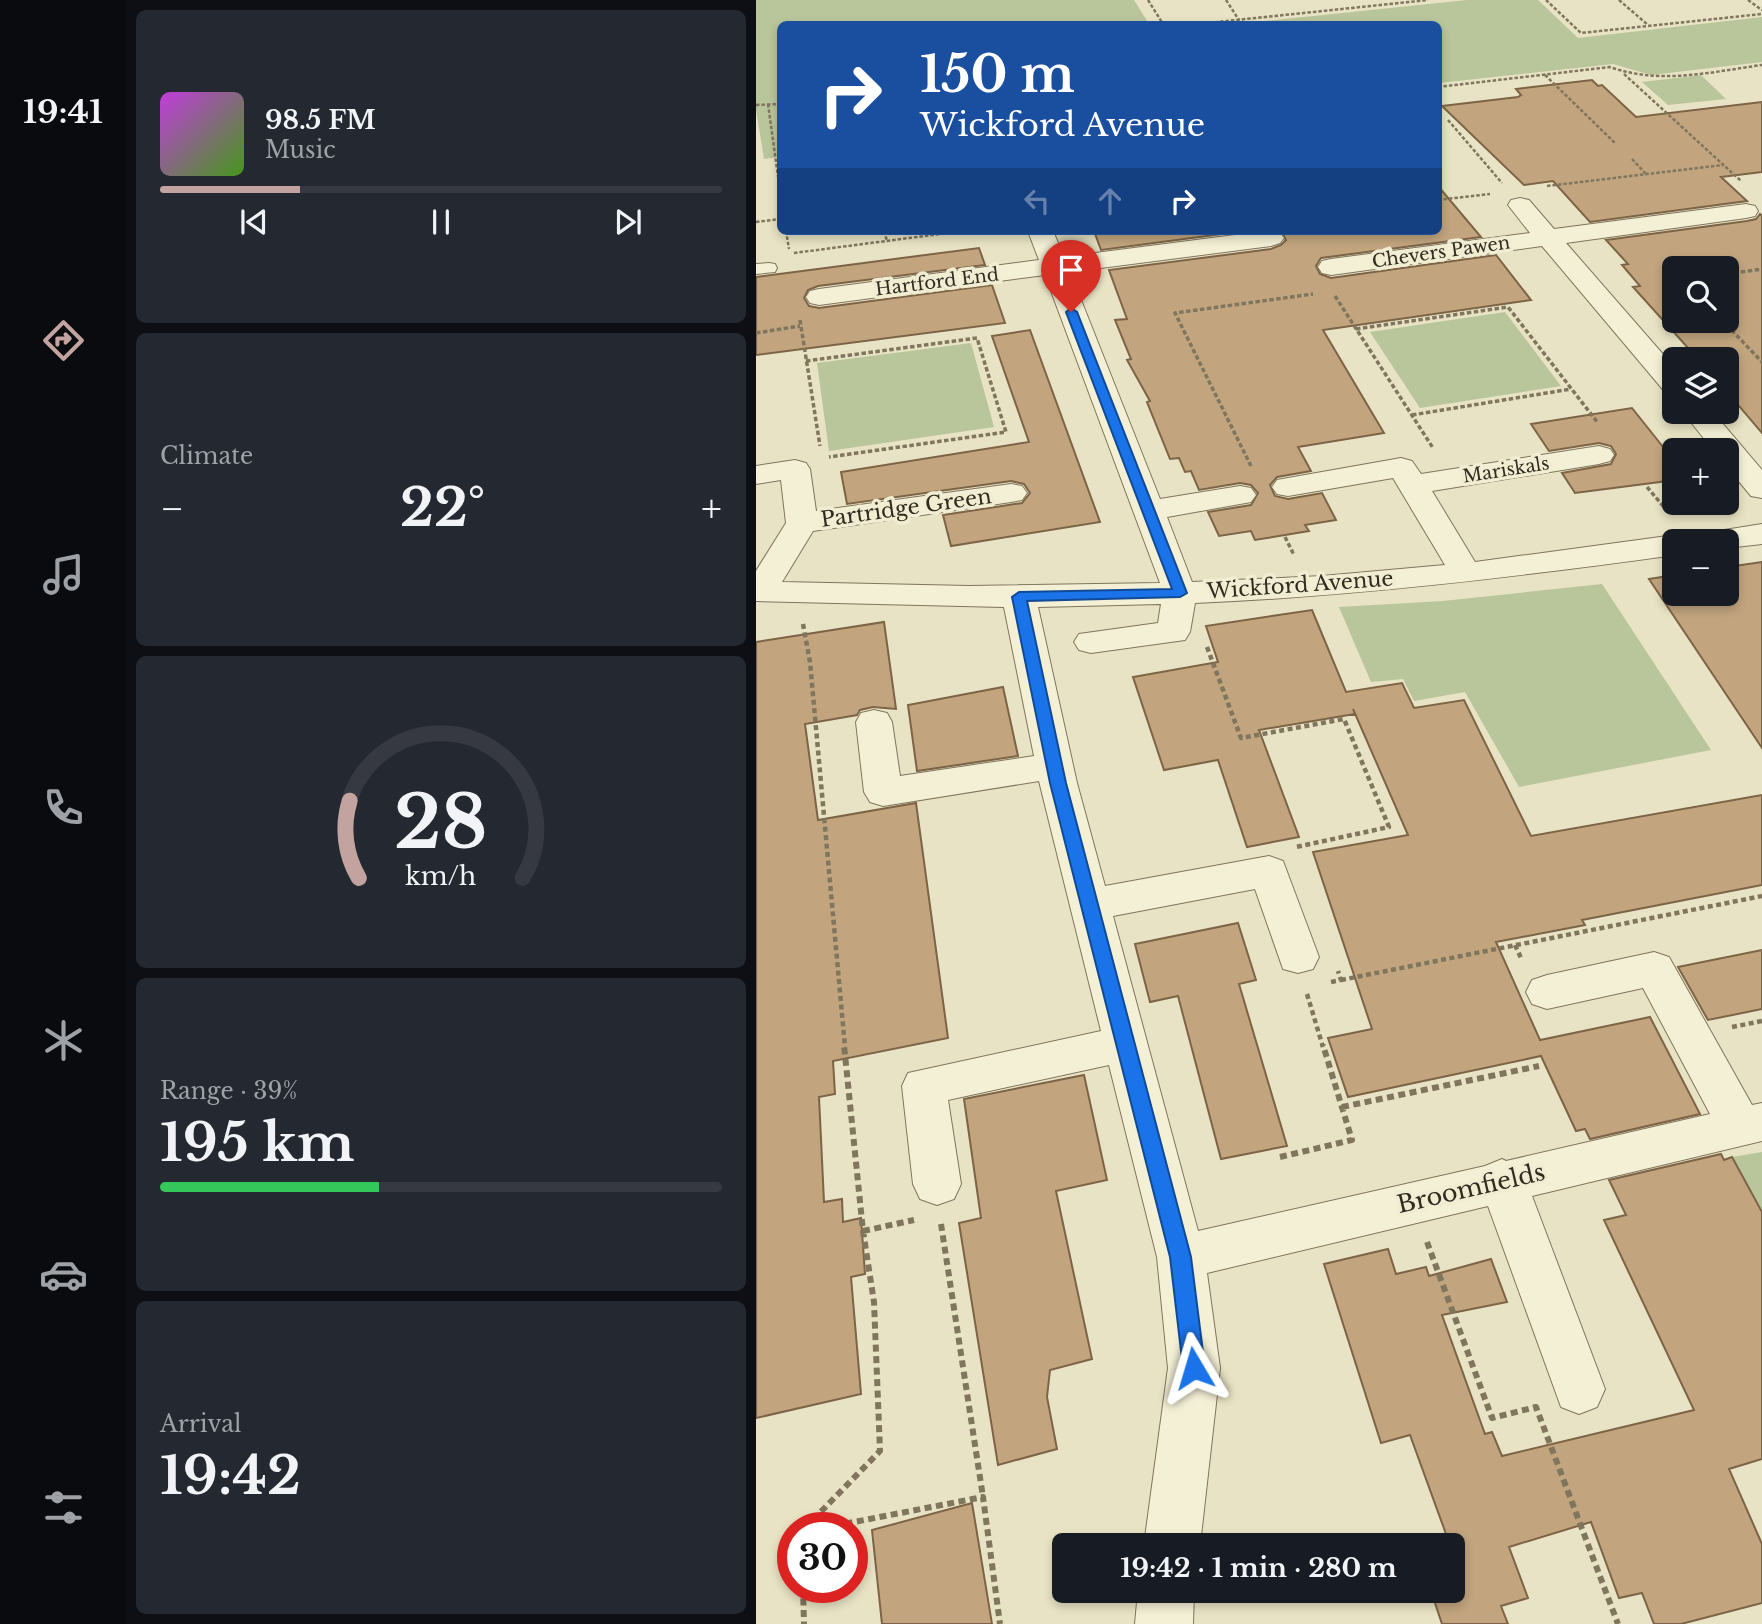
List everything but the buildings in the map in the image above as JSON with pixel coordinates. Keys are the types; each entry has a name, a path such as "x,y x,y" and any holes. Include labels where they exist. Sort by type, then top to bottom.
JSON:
{"street":[{"path":"1514,198 1662,371"},
{"name":"Chevers Pawen","path":"1331,279 1746,198"},
{"path":"1043,235 1180,593 1173,632 1091,642"},
{"name":"Hartford End","path":"819,297 1272,238"},
{"path":"1707,424 1762,489"},
{"name":"Mariskals","path":"1413,485 1601,442"},
{"path":"1288,487 1401,467 1466,573"},
{"name":"Partridge Green","path":"756,475 796,469 802,523 758,591"},
{"path":"1150,510 1246,482"},
{"name":"Partridge Green","path":"802,523 1011,493"},
{"name":"Wickford Avenue","path":"758,591 1019,597 1324,586 1466,573 1662,533"},
{"path":"1739,537 1762,534"},
{"path":"1019,597 1054,766 1088,905 1181,1257 1194,1368 1173,1533"},
{"path":"874,722 883,792 1054,766"},
{"path":"1088,905 1269,871 1298,957"},
{"path":"1547,992 1654,969 1751,1124"},
{"path":"935,1205 924,1086 1125,1044"},
{"name":"Broomfields","path":"1181,1257 1751,1124"},
{"path":"1502,1181 1578,1389"},
{"path":"1164,1624 1165,1603"}],"path":[{"path":"1148,0 1161,21"},
{"path":"1226,0 1239,20"},
{"path":"1350,0 1357,8"},
{"path":"1229,21 1428,0"},
{"path":"1546,0 1581,33 1762,12"},
{"path":"1619,0 1649,26"},
{"path":"1748,0 1762,12"},
{"path":"1442,87 1610,67 1623,73 1652,78 1762,65"},
{"path":"1623,73 1723,165 1746,198"},
{"path":"1544,74 1615,143"},
{"path":"768,104 777,169"},
{"path":"756,105 777,104"},
{"path":"1448,120 1514,198"},
{"path":"1632,159 1647,174"},
{"path":"1442,200 1514,198 1647,174 1723,165"},
{"path":"756,222 777,219"},
{"path":"787,235 790,253 933,235"},
{"path":"885,235 887,241"},
{"path":"1739,272 1762,269"},
{"path":"1331,279 1356,329 1437,455"},
{"path":"1246,482 1175,313 1318,293"},
{"path":"1356,329 1508,307 1571,389 1601,442"},
{"path":"799,314 800,326 821,450 828,457 1006,432 977,338 806,360"},
{"path":"756,333 800,326"},
{"path":"1734,333 1762,362"},
{"path":"1412,415 1571,389"},
{"path":"1647,487 1672,529"},
{"path":"1285,537 1296,559"},
{"path":"797,592 810,662 863,1231 874,1302 880,1451 821,1512"},
{"path":"1341,980 1762,896"},
{"path":"1342,1107 1539,1066"},
{"path":"863,1231 935,1205 983,1497 1000,1624"},
{"path":"1423,1231 1492,1418 1536,1407 1618,1624"},
{"path":"868,1519 983,1497"},
{"path":"803,1603 804,1624"}],"green space":[{"path":"756,0 1134,0 1147,21 777,21 777,157 764,159 756,110"},
{"path":"1467,0 1538,0 1578,38 1762,17 1762,62 1651,75 1613,64 1442,83 1442,21 1264,21"},
{"path":"1701,75 1726,99 1668,105 1642,82"},
{"path":"1505,312 1561,386 1420,408 1370,332"},
{"path":"971,343 994,427 829,451 817,363"},
{"path":"1602,584 1711,750 1519,787 1465,692 1414,701 1403,679 1371,682 1339,607 1443,601"},
{"path":"1762,1152 1762,1212 1732,1157"}],"route":[{"path":"1071,312 1180,593 1019,597 1058,783 1181,1257 1194,1368"}]}
